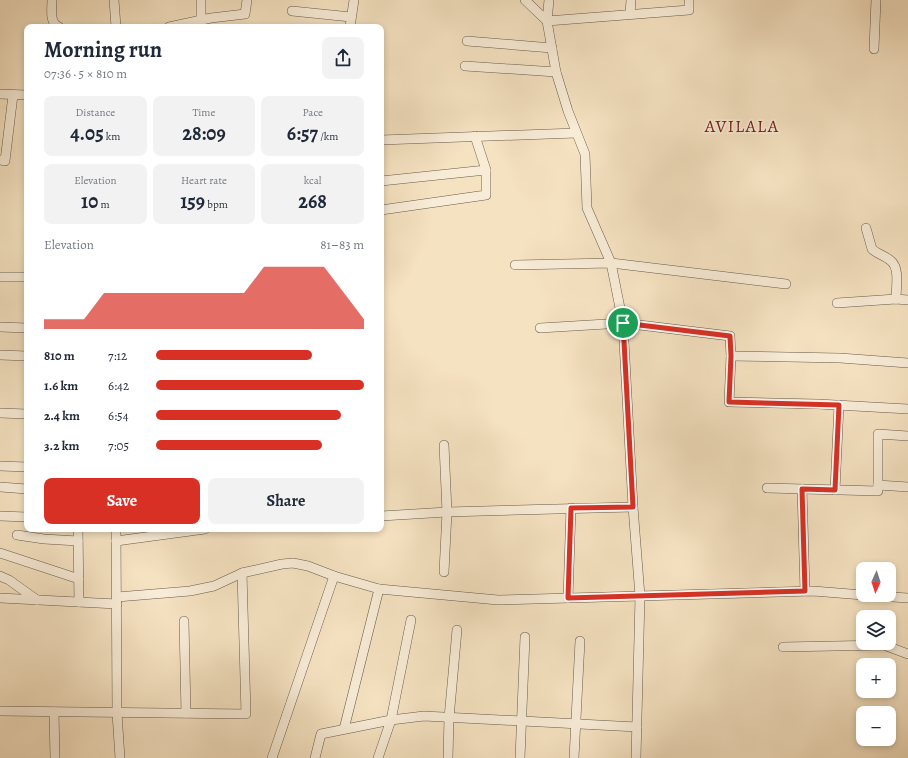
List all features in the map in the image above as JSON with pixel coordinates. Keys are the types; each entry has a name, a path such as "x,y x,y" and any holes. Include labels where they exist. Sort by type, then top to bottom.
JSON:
{"street":[{"path":"52,0 52,20 54,24"},
{"path":"114,0 116,24"},
{"path":"201,0 201,20"},
{"path":"183,24 245,14 247,0"},
{"path":"350,24 354,0"},
{"path":"525,0 547,21 689,10 690,0"},
{"path":"549,0 547,21 556,72 568,111 585,154 587,208 611,263 623,323 633,507 640,596 636,758"},
{"path":"630,14 632,0"},
{"path":"874,49 876,0"},
{"path":"292,11 351,17"},
{"path":"467,41 552,48"},
{"path":"465,66 556,72"},
{"path":"0,94 24,95"},
{"path":"0,160 5,161 13,95"},
{"path":"384,140 576,133"},
{"path":"384,210 486,195 486,170 475,136"},
{"path":"384,181 486,170"},
{"path":"866,228 872,249 891,260 895,265 896,299"},
{"path":"515,266 611,263 786,284"},
{"path":"0,277 24,277"},
{"path":"837,303 896,299 908,300"},
{"path":"540,328 623,323 730,336 731,356 729,402 839,405 908,409"},
{"path":"0,327 24,328"},
{"path":"0,355 24,356"},
{"path":"731,356 840,358 908,363"},
{"path":"835,490 839,405"},
{"path":"0,413 24,414"},
{"path":"767,488 878,491 878,434 908,436"},
{"path":"444,444 447,512 444,572"},
{"path":"0,466 24,467"},
{"path":"878,485 908,487"},
{"path":"0,487 24,489"},
{"path":"802,489 805,591"},
{"path":"384,516 447,512 633,507"},
{"path":"568,598 571,508"},
{"path":"0,516 24,517"},
{"path":"78,532 79,602"},
{"path":"116,532 117,712 120,758"},
{"path":"116,541 177,532"},
{"path":"17,535 44,539 78,541"},
{"path":"0,553 79,579"},
{"path":"0,598 79,602 117,600 190,591 214,586 242,573 293,563 308,566 334,576 379,589 498,600 805,591 856,595"},
{"path":"0,711 246,714 242,573"},
{"path":"0,576 9,580 37,600"},
{"path":"272,758 334,576"},
{"path":"344,729 379,589"},
{"path":"896,597 908,598"},
{"path":"378,758 391,720 411,620"},
{"path":"184,621 186,713"},
{"path":"448,758 449,718 457,630"},
{"path":"520,758 525,637"},
{"path":"574,758 580,641"},
{"path":"783,647 884,645 908,654"},
{"path":"54,712 55,758"},
{"path":"315,758 321,734 391,720 424,716 637,727"}],"district":[{"name":"AVILALA","path":"742,126"}],"route":[{"path":"623,323 730,336 731,356 729,402 839,405 835,490 802,489 805,591 568,598 571,508 633,507 623,323"}]}
